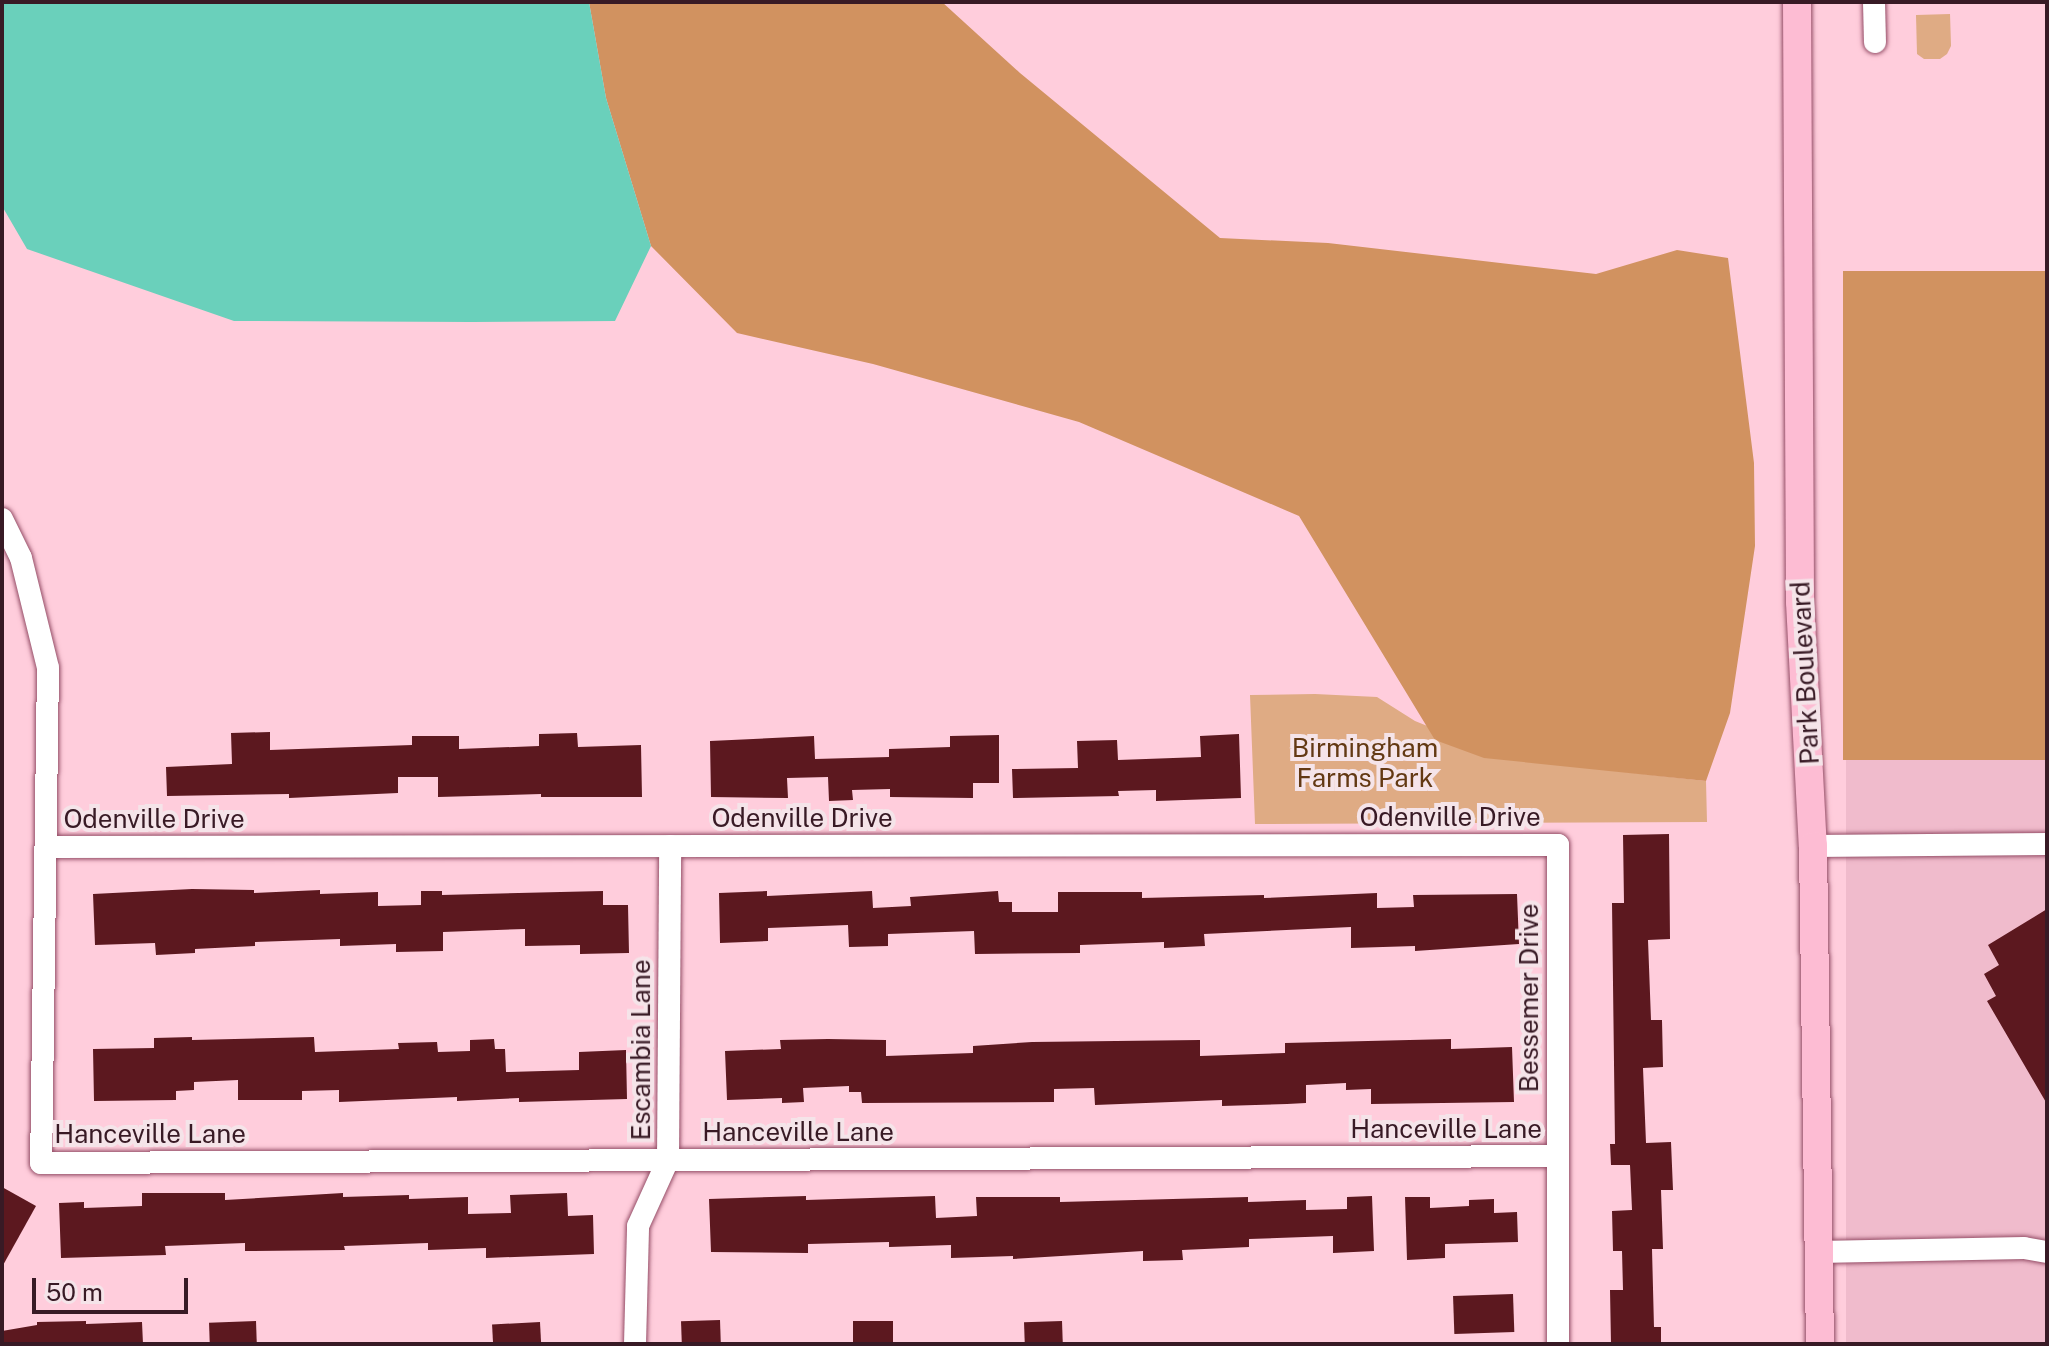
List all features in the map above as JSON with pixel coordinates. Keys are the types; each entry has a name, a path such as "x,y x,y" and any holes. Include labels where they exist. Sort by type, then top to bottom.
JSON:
{"main road":[{"name":"Park Boulevard","path":"1797,2 1801,178 1797,261 1800,602 1813,846 1820,1344"}],"street":[{"path":"1874,2 1875,42"},
{"path":"2,519 21,558 48,668 46,847"},
{"path":"1813,846 2047,844"},
{"name":"Odenville Drive","path":"46,847 1558,845"},
{"name":"Bessemer Drive","path":"1558,845 1558,1344"},
{"name":"Escambia Lane","path":"635,1344 638,1226 668,1160 670,846"},
{"name":"Hanceville Lane","path":"46,847 41,1163 1556,1156"},
{"path":"1818,1252 2024,1248 2047,1252"}],"shaded area":[{"path":"2,2 589,2 606,98 651,246 615,321 472,322 234,321 27,249 2,206"},
{"path":"589,2 942,2 1020,73 1220,238 1328,243 1596,274 1677,250 1728,258 1754,463 1755,546 1730,713 1706,781 1484,758 1435,740 1299,516 1079,422 873,364 737,333 651,246 606,98"},
{"path":"1843,271 2047,271 2047,760 1843,760"},
{"path":"1846,760 2047,760 2047,1344 1846,1344"}],"green space":[{"path":"1950,14 1951,46 1947,54 1940,59 1924,59 1917,54 1916,15"},
{"name":"Birmingham Farms Park","path":"1250,695 1377,697 1415,721 1509,759 1706,781 1707,822 1255,824"}],"building":[{"path":"270,732 270,750 412,745 412,736 459,736 459,749 539,746 539,734 577,733 578,747 641,745 642,797 541,797 541,794 438,797 438,777 398,777 398,793 289,798 289,794 167,796 166,767 232,764 231,733"},
{"path":"1239,734 1241,798 1156,801 1156,790 1118,791 1119,796 1013,798 1012,769 1078,768 1077,741 1117,740 1118,760 1201,757 1200,736"},
{"path":"999,735 999,783 973,783 973,798 890,797 890,789 852,790 853,800 829,801 828,777 787,778 788,798 711,797 710,741 814,736 815,759 889,757 889,749 950,747 950,736"},
{"path":"1669,834 1670,939 1648,940 1651,1020 1662,1020 1663,1067 1643,1068 1646,1143 1671,1142 1673,1190 1661,1190 1663,1249 1652,1249 1654,1327 1661,1327 1661,1344 1611,1344 1610,1290 1623,1290 1622,1251 1613,1251 1612,1211 1632,1210 1630,1165 1611,1165 1610,1144 1615,1144 1612,903 1624,903 1623,835"},
{"path":"192,889 254,890 254,893 320,890 320,894 378,892 378,906 421,905 421,891 442,891 442,895 603,891 603,905 628,905 629,953 580,954 580,945 525,946 525,929 443,932 443,951 396,952 396,944 340,946 340,939 255,942 255,946 195,949 195,953 156,955 155,943 95,945 93,894"},
{"path":"767,891 767,896 872,891 873,908 911,906 910,897 998,891 999,902 1012,902 1012,912 1058,912 1058,892 1142,892 1142,898 1264,895 1264,898 1377,893 1377,908 1414,907 1413,895 1517,894 1519,944 1415,951 1415,946 1351,948 1351,927 1204,934 1205,946 1164,948 1164,942 1080,945 1080,953 975,954 974,931 888,934 888,946 849,947 848,925 768,928 768,941 720,943 719,893"},
{"path":"2047,909 2047,1104 1987,1001 1996,996 1984,974 1999,965 1988,945"},
{"path":"192,1037 192,1040 314,1037 315,1052 399,1049 398,1043 437,1042 438,1052 470,1051 470,1040 494,1039 495,1049 505,1049 506,1072 579,1070 579,1052 626,1050 627,1099 519,1102 519,1098 457,1101 457,1097 339,1102 339,1090 302,1091 302,1100 238,1100 238,1080 194,1082 194,1090 176,1091 176,1100 94,1101 93,1049 154,1048 154,1038"},
{"path":"1451,1039 1451,1049 1512,1047 1514,1102 1371,1104 1371,1089 1346,1090 1346,1083 1306,1085 1306,1103 1222,1106 1222,1100 1095,1105 1094,1088 1054,1089 1054,1102 862,1103 861,1092 849,1092 849,1086 803,1088 804,1102 782,1103 782,1098 727,1100 725,1051 781,1049 780,1040 886,1040 886,1056 973,1053 973,1046 1032,1042 1200,1040 1200,1056 1285,1053 1285,1043"},
{"path":"2,1187 36,1206 2,1267"},
{"path":"142,1193 225,1193 225,1200 343,1193 343,1197 468,1197 468,1214 511,1213 510,1195 567,1193 568,1216 593,1215 594,1254 486,1258 486,1248 428,1250 428,1243 344,1246 345,1250 245,1251 245,1243 165,1246 166,1255 61,1258 59,1203 84,1202 84,1208 142,1206"},
{"path":"806,1196 806,1200 935,1196 936,1218 977,1216 976,1197 1060,1197 1060,1202 1248,1197 1248,1202 1306,1200 1306,1210 1347,1209 1347,1197 1372,1196 1374,1251 1333,1253 1333,1236 1249,1239 1249,1247 1182,1250 1183,1260 1143,1261 1143,1251 1013,1259 1013,1256 951,1258 951,1245 889,1247 889,1242 808,1244 808,1253 711,1252 709,1199"},
{"path":"1405,1197 1430,1197 1430,1208 1469,1206 1469,1200 1494,1199 1494,1213 1517,1212 1518,1242 1445,1244 1445,1258 1407,1260"},
{"path":"1513,1294 1514,1332 1454,1334 1453,1296"},
{"path":"720,1320 721,1344 682,1344 681,1321"},
{"path":"86,1321 86,1324 142,1322 143,1344 2,1344 2,1331 37,1325 37,1322"},
{"path":"256,1321 257,1344 210,1344 209,1323"},
{"path":"853,1321 893,1321 893,1344 853,1344"},
{"path":"1062,1321 1063,1344 1025,1344 1024,1322"},
{"path":"540,1322 541,1344 493,1344 492,1325"}]}
